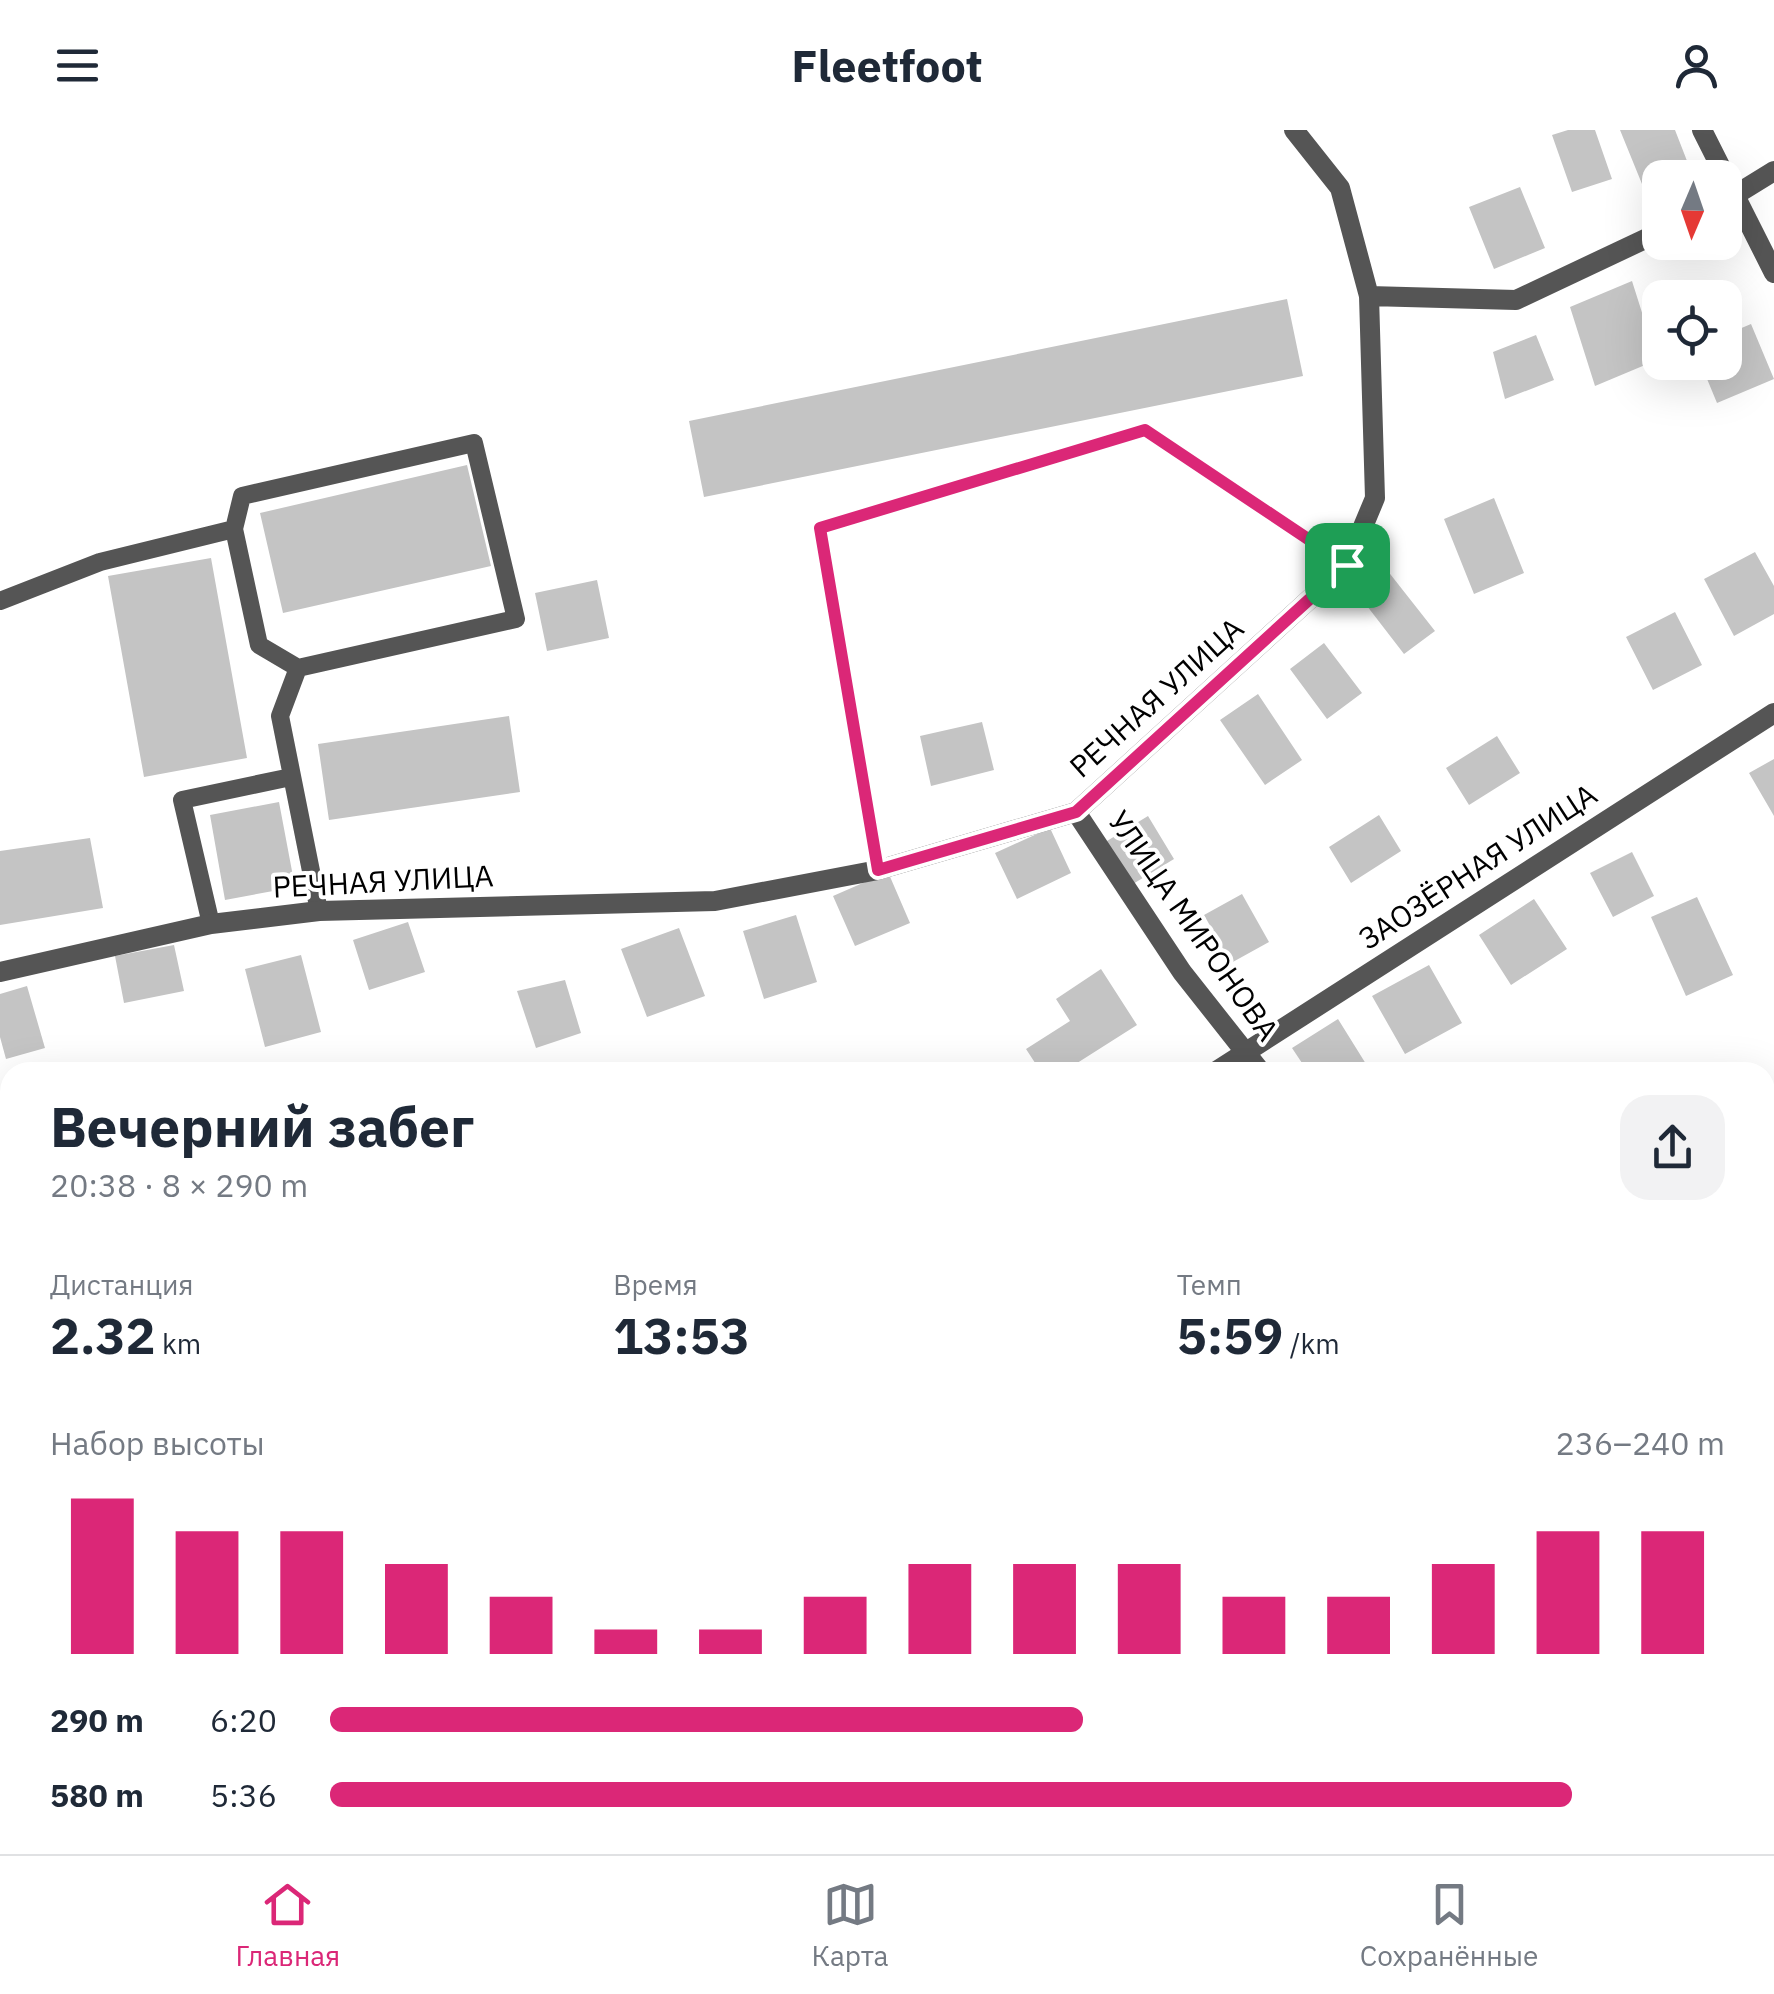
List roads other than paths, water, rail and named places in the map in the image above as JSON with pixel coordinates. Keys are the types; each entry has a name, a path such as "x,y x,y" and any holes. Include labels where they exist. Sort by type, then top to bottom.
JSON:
{"street":[{"name":"РЕЧНАЯ УЛИЦА","path":"0,972 211,924 318,911 715,901 878,870 1076,812 1347,565 1375,498 1369,296 1340,188 1294,130"},
{"path":"1702,130 1713,160"},
{"path":"1742,191 1774,171"},
{"path":"1742,217 1774,273"},
{"path":"1369,296 1516,300 1642,240"},
{"name":"ЗАОЗЁРНАЯ УЛИЦА","path":"1229,1062 1774,713"},
{"name":"УЛИЦА МИРОНОВА","path":"1076,812 1182,972 1251,1062"}],"lane":[{"path":"878,870 820,528 1145,430 1347,565"},
{"path":"474,443 516,620 298,668 259,645 234,529 242,496 474,443"},
{"path":"0,601 100,562 234,529"},
{"path":"298,668 280,716 318,911"},
{"path":"211,924 182,800 292,776"}]}
